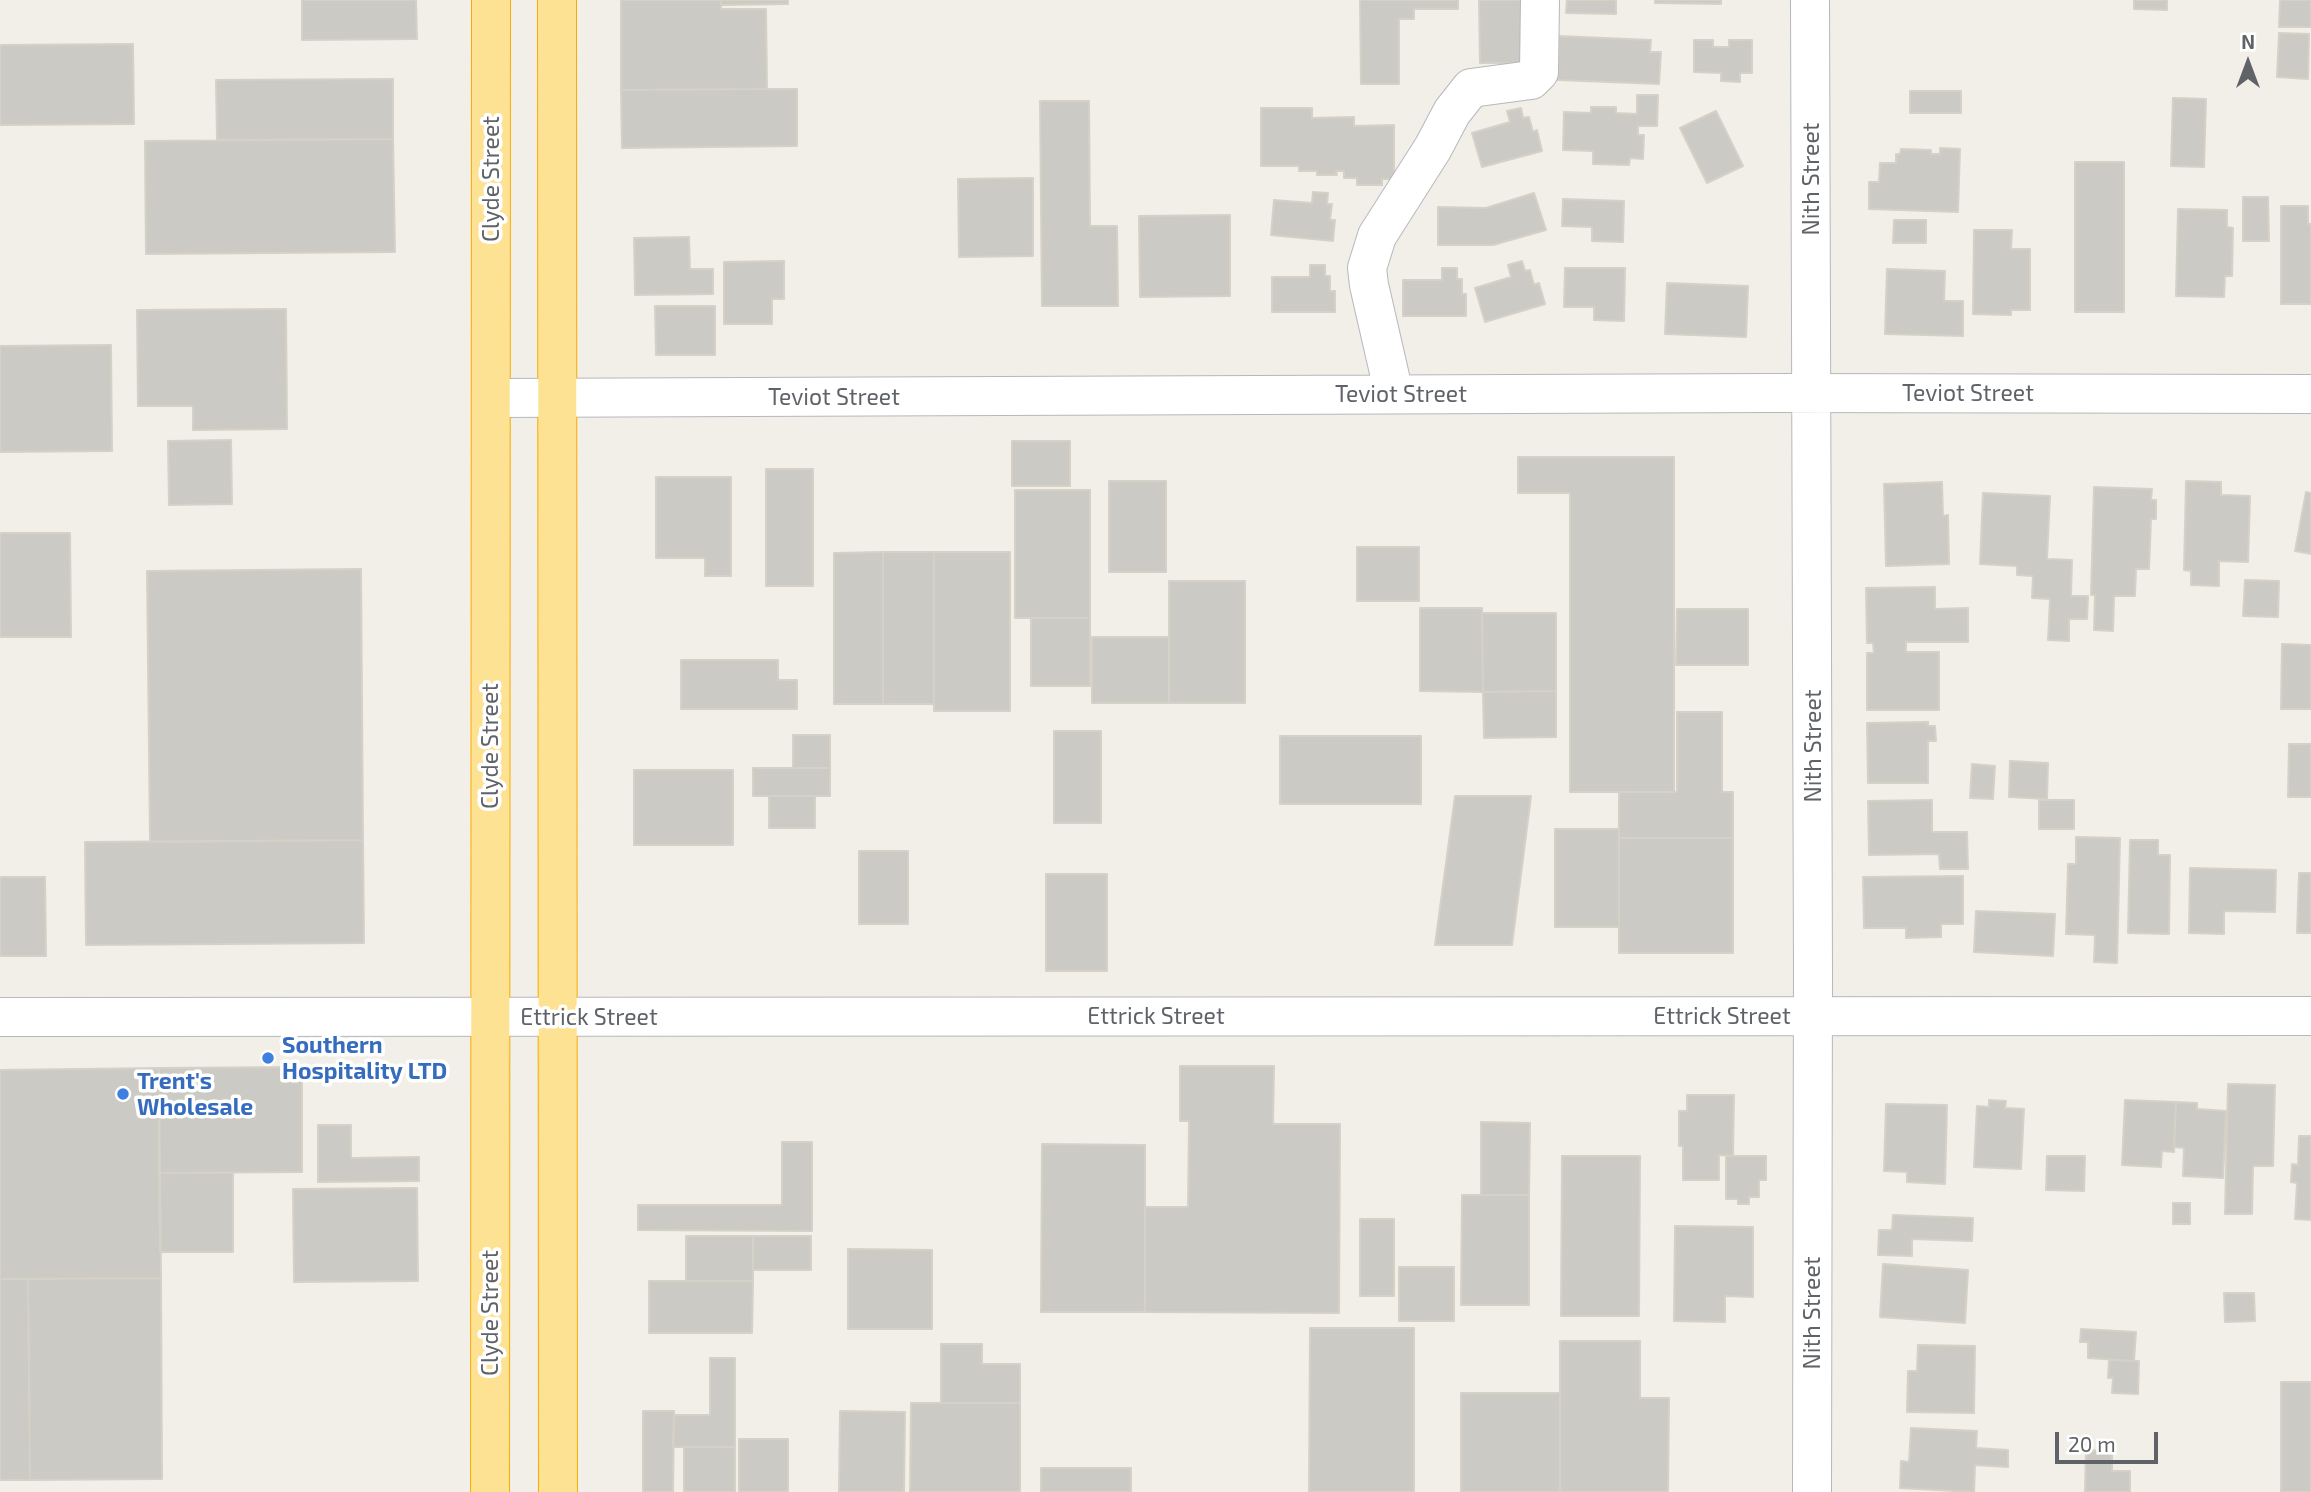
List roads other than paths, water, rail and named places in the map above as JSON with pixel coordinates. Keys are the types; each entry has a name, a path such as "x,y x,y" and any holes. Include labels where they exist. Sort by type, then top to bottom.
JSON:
{"highway":[{"name":"Clyde Street","path":"490,1492 491,0"},
{"path":"557,0 558,1492"}],"street":[{"path":"1394,394 1369,285 1367,268 1374,244 1452,112 1471,88 1531,80 1539,72 1540,0"},
{"name":"Nith Street","path":"1810,0 1812,1492"},
{"name":"Teviot Street","path":"491,398 2311,394"},
{"name":"Ettrick Street","path":"0,1017 2311,1016"}],"place":[{"name":"Southern Hospitality LTD","path":"268,1058"},
{"name":"Trent's Wholesale","path":"123,1094"}]}
